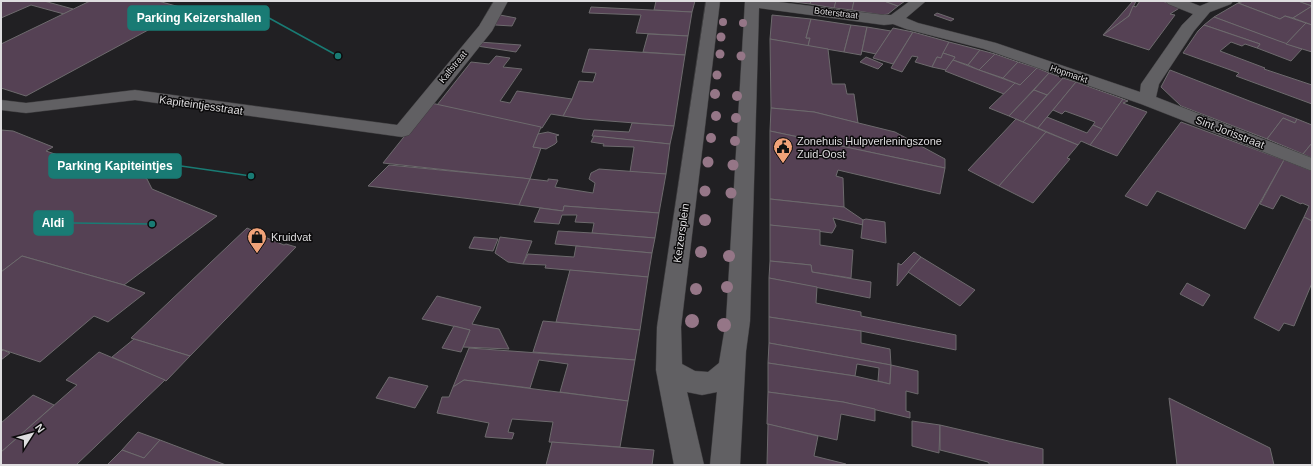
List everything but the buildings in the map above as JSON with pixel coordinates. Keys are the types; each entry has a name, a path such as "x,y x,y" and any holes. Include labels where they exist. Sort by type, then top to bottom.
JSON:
{"street":[{"name":"Kalfstraat","path":"402,131 486,28 501,1"},
{"name":"Keizersplein","path":"688,465 669,370 669,327 713,1"},
{"path":"895,19 919,1"},
{"path":"1172,1 1202,12"},
{"path":"1147,100 1150,84 1188,28 1205,9 1226,1"},
{"path":"725,465 732,367 738,321 752,2"},
{"name":"Boterstraat","path":"752,2 884,20 895,19"},
{"name":"Hopmarkt","path":"895,19 912,26 990,46 1147,100"},
{"name":"Kapiteintjesstraat","path":"1,105 26,108 135,95 402,131"},
{"name":"Sint Jorisstraat","path":"1147,100 1262,144 1312,165"},
{"path":"669,370 688,382 709,384 718,381 732,367"}],"place":[{"name":"Parking Keizershallen","path":"338,56"},
{"name":"Zonehuis Hulpverleningszone Zuid-Oost","path":"783,164"},
{"name":"Parking Kapiteintjes","path":"251,176"},
{"name":"Aldi","path":"152,224"},
{"name":"Kruidvat","path":"257,254"}]}
